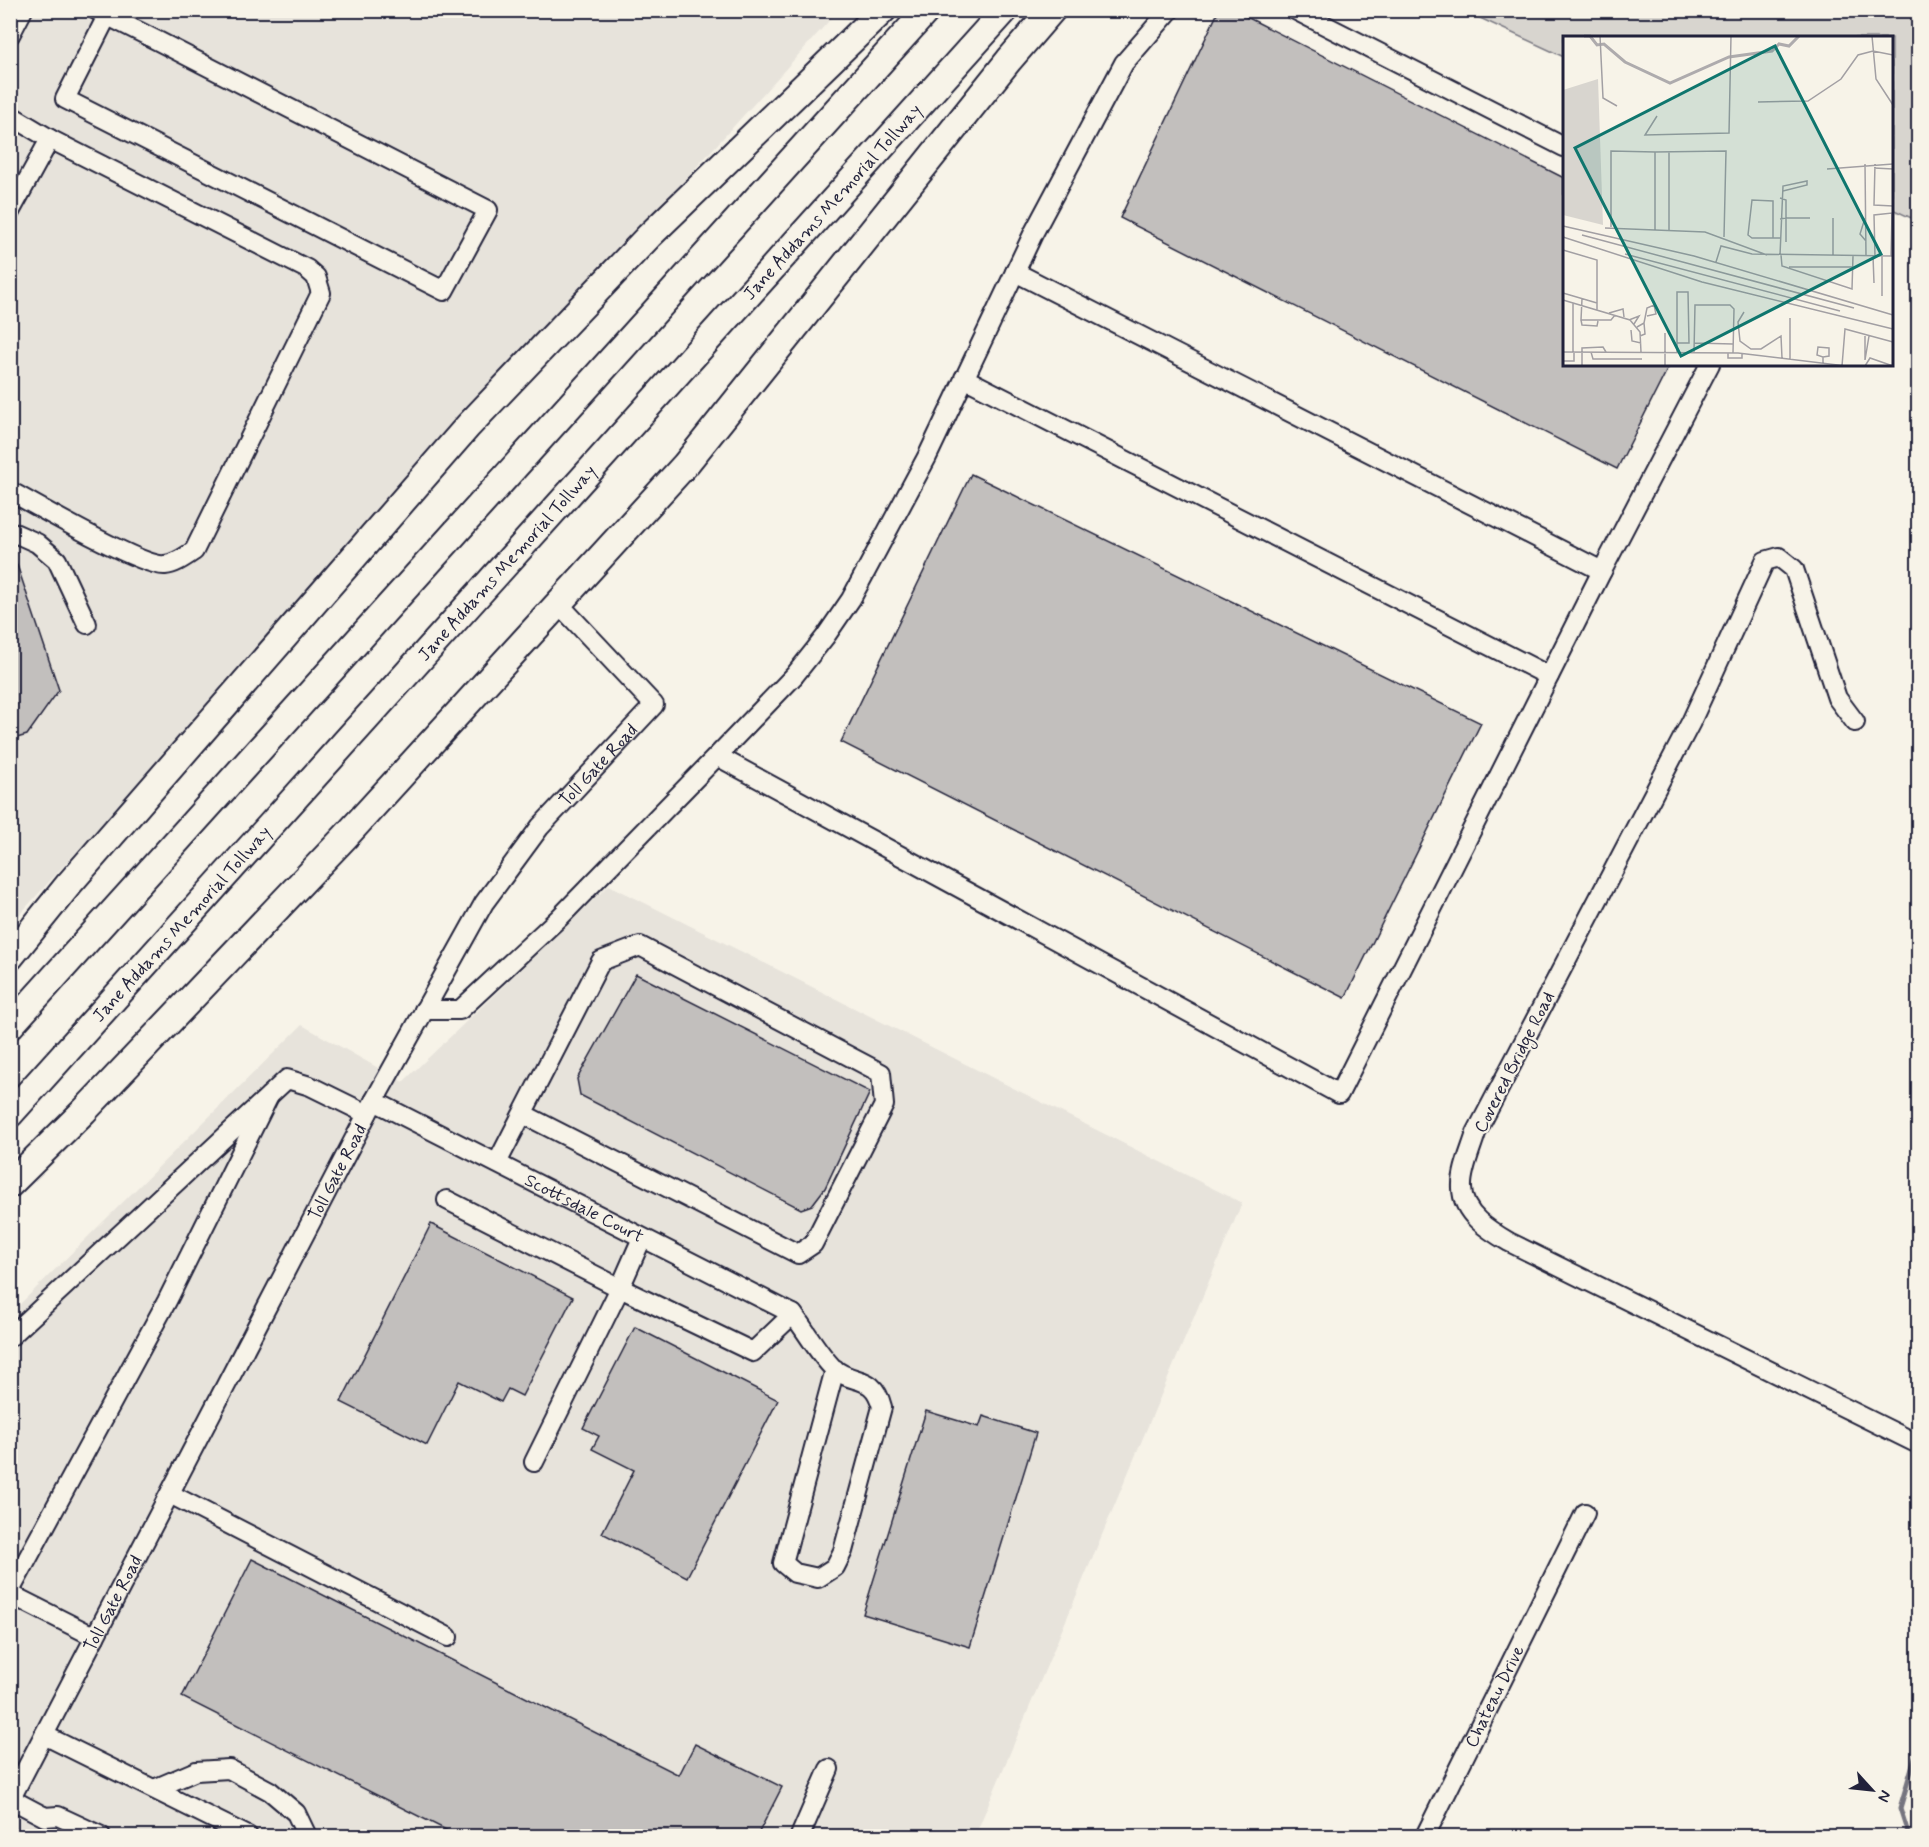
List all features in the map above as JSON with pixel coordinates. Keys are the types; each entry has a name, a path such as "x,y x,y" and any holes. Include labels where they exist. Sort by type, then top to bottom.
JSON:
{"highway":[{"path":"10,957 69,884 468,426 649,236 883,10"},
{"path":"10,1026 927,10"},
{"name":"Jane Addams Memorial Tollway","path":"10,1114 1005,10"},
{"path":"10,1184 84,1111 336,846 685,465 1009,60 1052,10"}],"street":[{"path":"10,35 23,10"},
{"path":"424,1010 460,1010 559,918 794,676 850,598 927,457 1015,272 1124,63 1170,10"},
{"path":"1295,10 1563,146"},
{"path":"101,13 488,210 444,291 65,99 101,13"},
{"path":"10,115 50,139 307,269 316,277 321,294 194,551 164,566 151,563 84,532 10,491"},
{"path":"10,212 50,139"},
{"path":"1015,272 1602,571"},
{"path":"717,756 1339,1094 1602,571 1709,366"},
{"path":"964,378 1549,676"},
{"path":"10,531 37,543 57,560 87,624"},
{"name":"Covered Bridge Road","path":"1855,722 1837,698 1794,569 1779,557 1765,561 1691,722 1476,1133 1461,1189 1469,1210 1480,1222 1509,1242 1918,1444"},
{"name":"Toll Gate Road","path":"12,1792 44,1735 371,1108 484,903 540,827 654,705 558,603"},
{"path":"497,1163 601,961 640,946 881,1073 884,1105 813,1244 798,1254 523,1114"},
{"name":"Scottsdale Court","path":"269,1096 287,1079 371,1108 497,1163 793,1314"},
{"path":"10,1336 269,1096"},
{"path":"95,1637 10,1593 167,1301 269,1096"},
{"path":"447,1200 620,1288 753,1352 793,1314 835,1369 869,1382 879,1395 882,1407 843,1551 835,1567 818,1578 795,1574 783,1563 835,1369"},
{"path":"534,1462 620,1288 642,1238"},
{"path":"170,1494 448,1637"},
{"name":"Chateau Drive","path":"1425,1836 1585,1513"},
{"path":"44,1735 248,1836"},
{"path":"154,1789 196,1771 229,1769 270,1791 296,1813 307,1836"},
{"path":"800,1836 829,1769"},
{"path":"12,1792 45,1817 58,1816 101,1836"}],"shaded area":[{"path":"11,11 838,11 11,924"},
{"path":"1465,11 1918,11 1918,221 1893,209 1893,36 1563,36 1563,57"},
{"path":"609,885 1242,1203 975,1836 11,1836 11,1313 302,1025 403,1082"}],"building":[{"path":"1219,10 1233,10 1563,177 1563,366 1669,366 1617,469 1120,218"},
{"path":"971,474 1481,723 1345,998 841,742"},
{"path":"13,553 59,690 27,735 10,740 10,554"},
{"path":"636,974 870,1092 825,1188 812,1205 801,1209 580,1095 577,1079"},
{"path":"431,1224 573,1297 522,1396 508,1389 501,1402 459,1381 427,1445 341,1402"},
{"path":"635,1327 778,1400 687,1577 602,1533 634,1470 592,1449 599,1436 583,1428"},
{"path":"926,1411 979,1427 983,1416 1036,1433 970,1647 863,1614"},
{"path":"252,1559 679,1775 695,1744 782,1787 757,1836 458,1836 182,1697"}],"waterway":[{"path":"1909,1836 1900,1808 1918,1747"}]}
